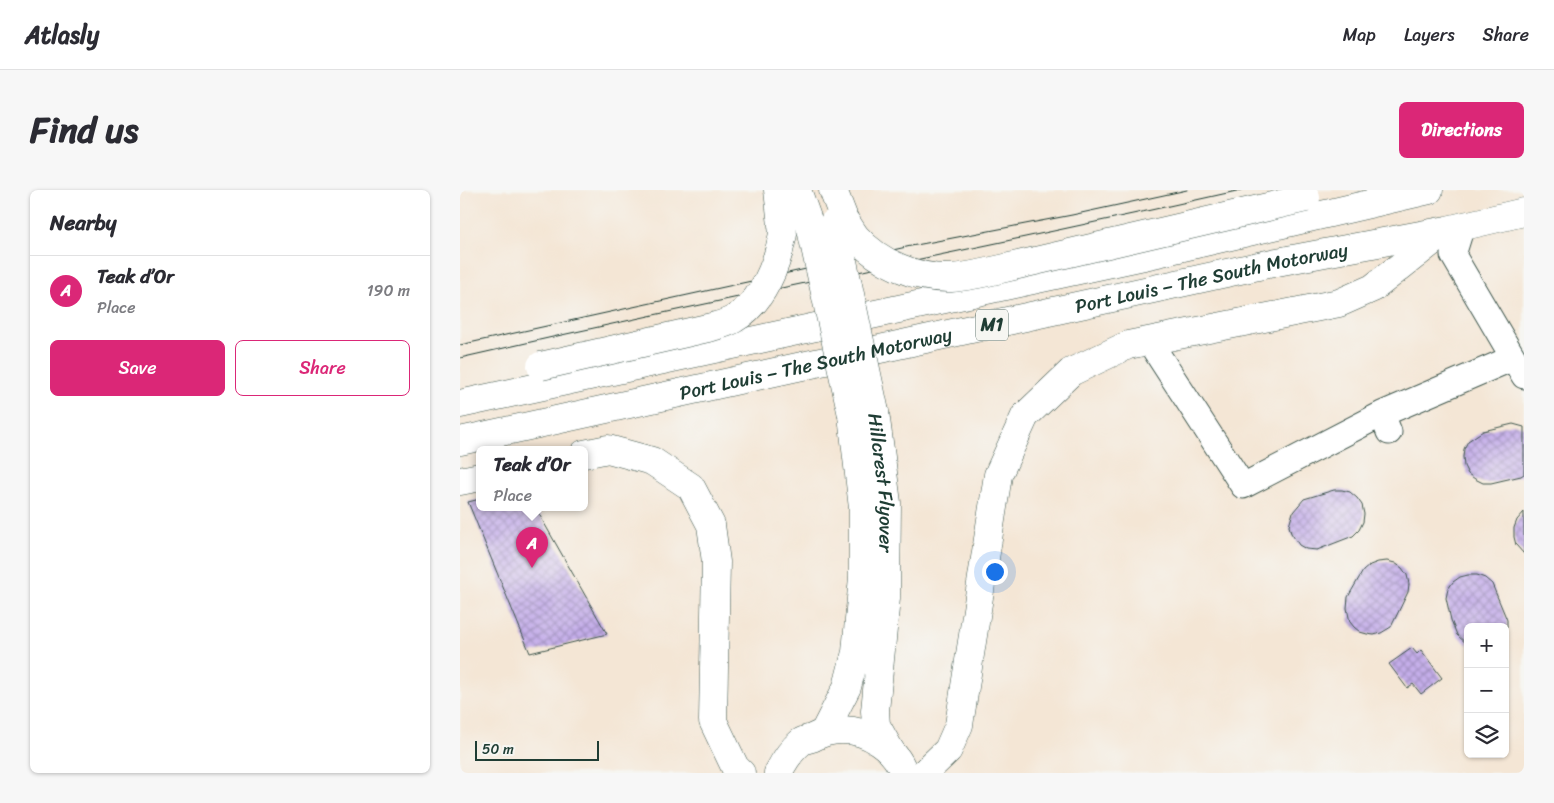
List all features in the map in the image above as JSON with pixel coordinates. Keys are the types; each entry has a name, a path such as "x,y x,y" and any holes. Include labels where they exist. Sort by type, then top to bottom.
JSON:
{"main road":[{"path":"460,392 491,380 541,366 712,327 733,320 746,310 774,269 783,234 778,190"},
{"name":"Hillcrest Flyover","path":"797,190 830,225"},
{"name":"Hillcrest Flyover","path":"819,190 830,225 863,413 887,503 886,598 875,711 876,725 890,750 902,766 904,773"},
{"path":"833,190 830,225 857,238 893,265 914,273 950,278 1001,270 1306,198 1416,190"},
{"name":"Port Louis – The South Motorway","path":"460,404 1134,258 1429,190"},
{"name":"Port Louis – The South Motorway","path":"460,441 1268,264 1455,228 1524,212"},
{"path":"924,773 948,750 959,725 998,476 1025,416 1071,372 1128,345 1339,303 1373,288 1455,228"},
{"name":"Hillcrest Flyover","path":"824,732 847,687 856,652 863,577 863,413"},
{"path":"588,453 608,449 652,461 691,488 711,525 716,562 713,721 735,767 741,773"},
{"path":"460,481 476,478"},
{"path":"778,773 784,760 802,742 824,732 841,730 859,732 876,739 890,750"}],"street":[{"path":"1149,341 1243,486 1519,367 1453,255 1455,228"}],"building":[{"path":"1513,424 1524,427 1524,474 1491,483 1483,483 1468,474 1464,466 1463,457 1468,441 1483,431"},
{"path":"1334,490 1350,492 1357,498 1362,505 1363,522 1353,536 1317,550 1306,549 1299,545 1291,533 1289,526 1293,512 1304,499"},
{"path":"476,500 476,511 537,511 607,634 530,653 468,502"},
{"path":"1524,512 1524,554 1516,545 1514,528 1517,520"},
{"path":"1387,561 1395,563 1407,575 1408,592 1391,627 1374,635 1360,632 1350,622 1347,608 1348,597 1363,571 1370,565"},
{"path":"1477,575 1485,578 1492,584 1507,623 1464,623 1464,641 1457,635 1446,598 1448,589 1460,577"},
{"path":"1412,648 1417,654 1421,650 1442,678 1421,694 1413,684 1407,688 1389,664"}],"tram line":[{"path":"460,345 911,246 1072,215 1187,190"},
{"path":"460,358 1241,190"}],"place":[{"name":"Teak d’Or","path":"532,568"}]}
